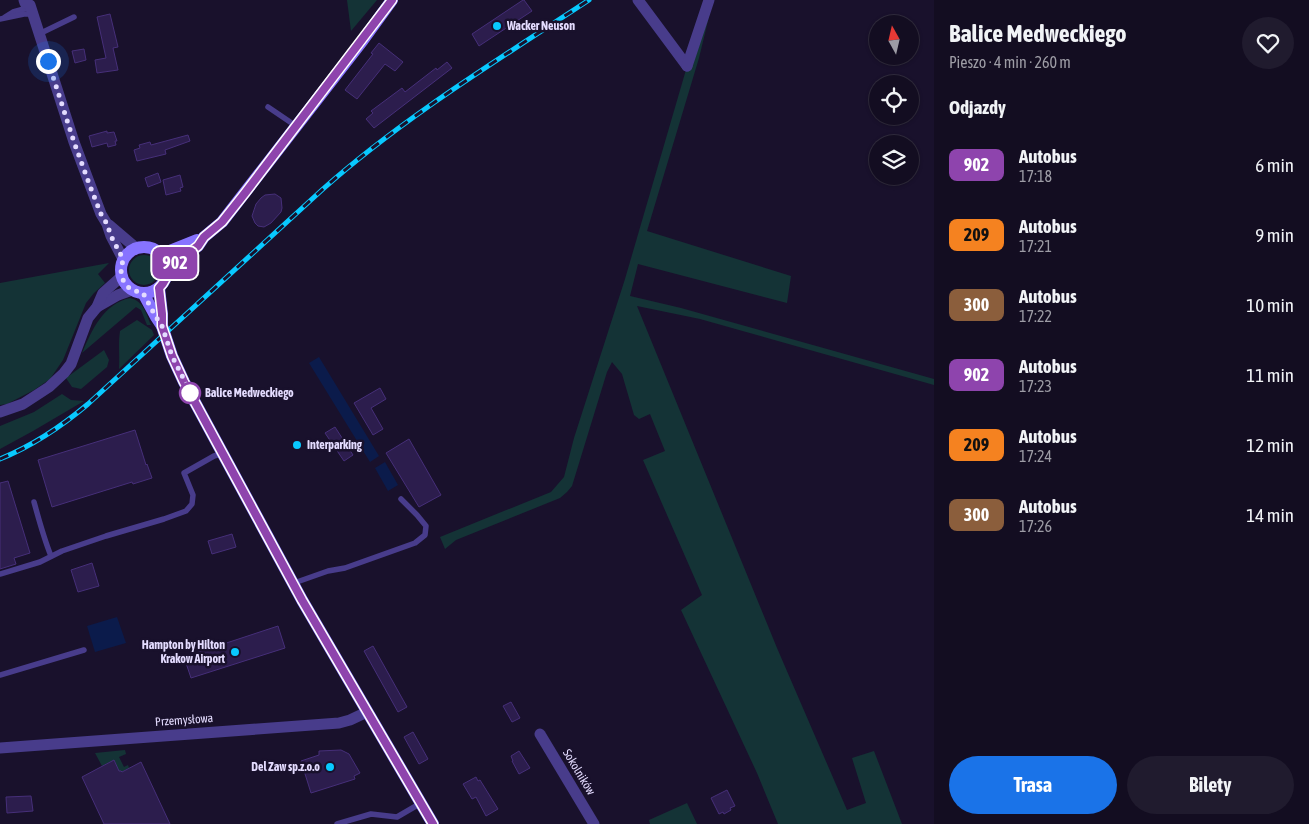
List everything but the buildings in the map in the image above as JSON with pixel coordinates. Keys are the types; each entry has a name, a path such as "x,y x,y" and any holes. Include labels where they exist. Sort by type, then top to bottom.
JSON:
{"main road":[{"path":"168,268 198,246 204,237 222,222 392,0"},
{"path":"162,254 204,237"},
{"path":"138,292 148,293 159,288 167,276 168,268 162,254 150,247 136,248 123,259 121,271 125,283 138,292 162,326 172,356 184,382 294,583 433,824"},
{"path":"159,288 162,326"}],"street":[{"path":"638,0 687,66 709,0"},
{"path":"30,5 74,142 101,214 123,259"},
{"path":"107,224 136,248"},
{"path":"0,412 23,404 49,387 64,373 71,364 88,318 97,307 103,293 122,276"},
{"path":"97,307 118,295 138,292"},
{"name":"Przemysłowa","path":"0,748 339,723 367,712"},
{"name":"Sokolników","path":"540,734 594,824"}],"lane":[{"path":"1,19 30,5"},
{"path":"39,34 74,17"},
{"path":"268,107 296,126"},
{"path":"0,574 40,562 62,550 186,511 192,504 193,496 184,473 214,456 224,453"},
{"path":"294,583 328,571 345,568 415,543 425,535 426,526 417,514 401,499"},
{"path":"34,502 51,556"},
{"path":"0,675 84,650"},
{"path":"337,824 371,814 397,817 421,803"}],"green space":[{"path":"347,0 377,0 351,31"},
{"path":"713,0 699,58 647,231 791,276 787,303 638,264 630,296 681,308 934,379 934,385 700,319 637,306 777,648 847,810 866,803 852,758 874,751 902,824 778,824 757,773 681,610 702,595 643,460 665,451 650,414 639,419 634,415 622,374 612,362 607,372 572,486 567,492 560,498 456,540 445,549 440,537 551,492 564,477 574,438 625,279 690,56"},
{"path":"144,255 155,259 159,270 155,281 144,285 133,281 129,270 133,259"},
{"path":"109,263 98,274 105,283 86,303 63,360 50,379 34,390 7,404 0,405 0,283"},
{"path":"130,298 141,305 151,325 147,325 141,310 136,307 82,353 94,327 106,312 121,301"},
{"path":"137,320 152,330 154,335 119,369 120,331"},
{"path":"104,350 109,360 107,367 81,389 72,387 66,378"},
{"path":"62,394 71,400 84,401 0,449 0,426 34,412"},
{"path":"125,750 126,754 119,757 124,767 128,765 129,768 122,772 119,771 114,760 102,766 95,753"},
{"path":"687,803 697,824 650,824 649,820"}],"water":[{"path":"319,357 379,456 370,462 309,363"},
{"path":"385,462 398,485 388,491 375,468"},
{"path":"117,617 126,643 95,652 87,626"}],"railway":[{"path":"0,459 46,435 88,404 323,189 386,138 452,90 589,0"}],"bus line":[{"name":"902","path":"392,0 222,222 204,237 198,246 168,268 164,283 159,288 162,326 172,356 184,382 302,600 433,824"}],"place":[{"name":"Wacker Neuson","path":"497,26"},
{"name":"Balice Medweckiego","path":"190,393"},
{"name":"Interparking","path":"297,445"},
{"name":"Hampton by Hilton Krakow Airport","path":"235,652"},
{"name":"Del Zaw sp.z.o.o","path":"330,767"}],"route":[{"path":"48,61 90,186 101,214 123,259 121,265 123,280 132,290 143,293 162,326 172,356 194,399 190,393"}]}
